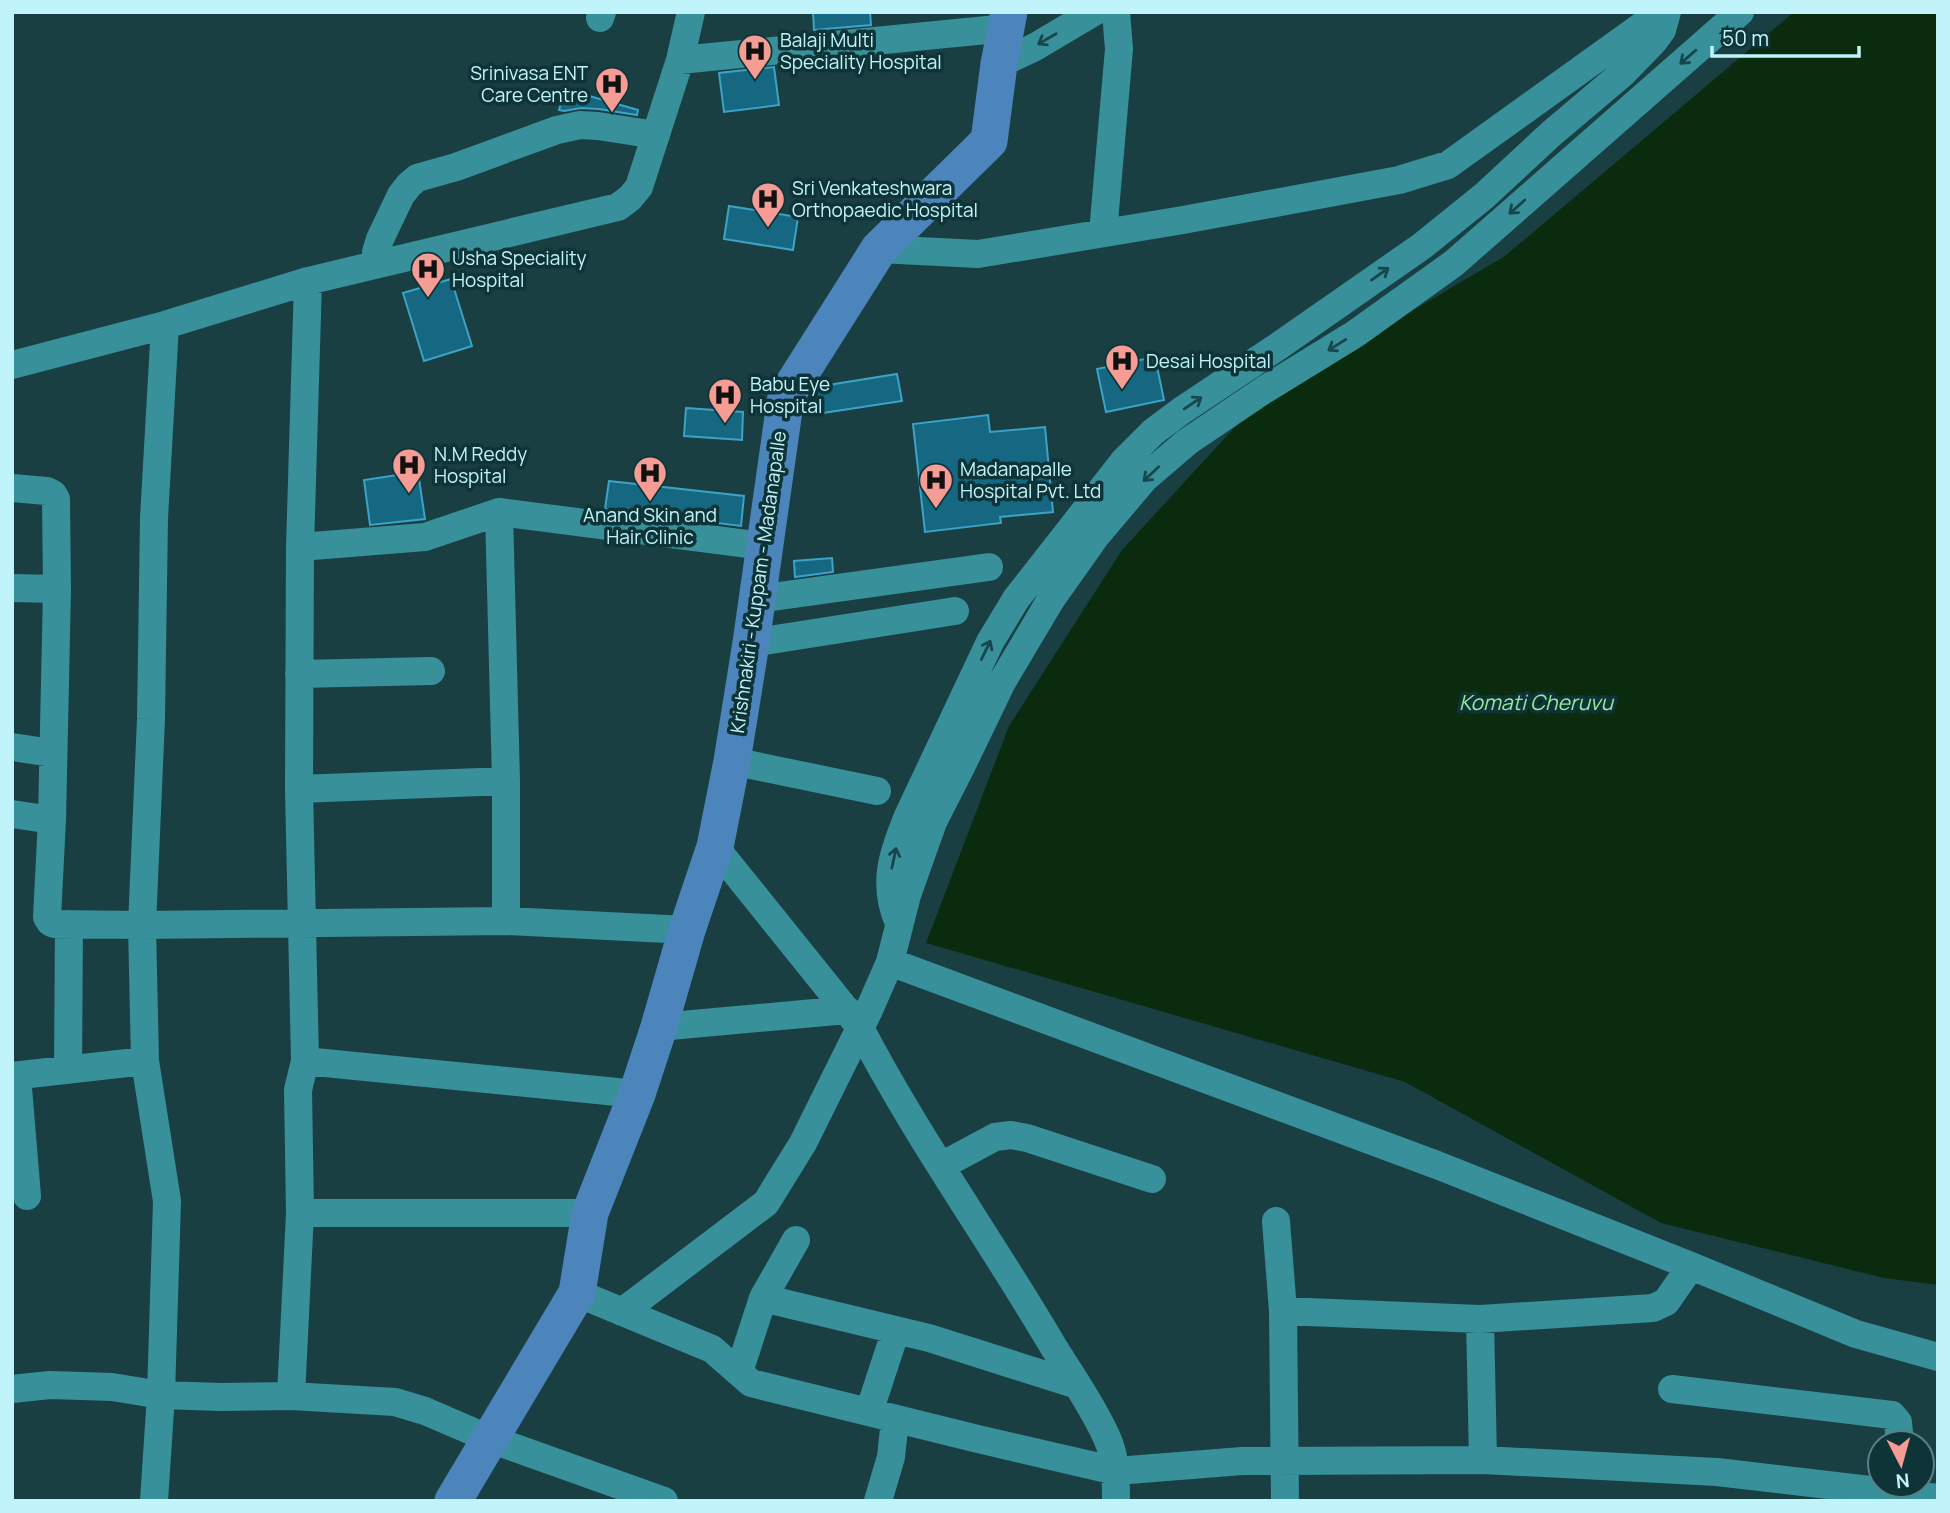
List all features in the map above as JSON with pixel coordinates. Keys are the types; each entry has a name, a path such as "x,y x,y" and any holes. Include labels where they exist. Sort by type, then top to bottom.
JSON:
{"main road":[{"name":"Krishnakiri - Kuppam - Madanapalle","path":"577,1293 590,1213 637,1094 715,847 758,599 786,396 879,249 989,141 1008,20"},
{"path":"453,1501 577,1293"}],"street":[{"path":"12,365 165,326 308,281 618,206 630,198 639,187 680,60 691,12"},
{"path":"999,64 1094,12"},
{"path":"1103,233 1119,49 1116,12"},
{"path":"659,1027 853,1018 869,1010 890,962 907,895 933,822 1002,682 1058,590 1096,536 1145,478 1187,442 1264,390 1355,334 1454,263 1740,12"},
{"path":"879,249 978,254 1399,180 1448,165 1656,14 1662,30 1623,73 1552,133 1484,196 1422,246 1181,411 1153,432 1124,461 1016,599 990,642 897,843 889,884 891,904 900,924"},
{"path":"680,60 1008,20"},
{"path":"378,264 376,252 380,239 401,195 417,178 456,167 557,130 580,125 598,125 656,135"},
{"path":"291,1396 300,1213 298,1090 304,1061 299,674 308,281"},
{"path":"154,1501 161,1395 167,1201 145,1062 142,925 151,719 154,517 165,326"},
{"path":"12,488 47,491 56,499 57,589 47,917 50,922 142,925 506,921 687,930"},
{"path":"300,547 425,537 499,512 764,546"},
{"path":"499,512 506,781 506,921"},
{"path":"758,599 989,567"},
{"path":"12,588 57,589"},
{"path":"751,643 955,611"},
{"path":"299,674 431,671"},
{"path":"12,747 52,753"},
{"path":"732,761 877,791"},
{"path":"299,789 506,781"},
{"path":"12,814 52,820"},
{"path":"715,847 853,1018 941,1166 1008,1270 1108,1439 1116,1471 1116,1501"},
{"path":"68,1070 69,924"},
{"path":"890,962 1437,1166 1856,1334 1938,1357"},
{"path":"622,1312 766,1203 803,1143 853,1018"},
{"path":"304,1061 637,1094"},
{"path":"27,1196 15,1076 145,1062"},
{"path":"941,1166 995,1137 1011,1135 1152,1179"},
{"path":"300,1213 590,1213"},
{"path":"1276,1221 1283,1311 1285,1501"},
{"path":"739,1372 763,1298 796,1240"},
{"path":"1283,1311 1480,1319 1653,1308 1666,1302 1691,1266"},
{"path":"577,1293 712,1349 751,1383 1116,1471 1242,1461 1483,1460 1717,1472 1866,1487"},
{"path":"763,1298 929,1338 1077,1385"},
{"path":"1480,1319 1483,1460"},
{"path":"878,1501 891,1457 882,1415 896,1330"},
{"path":"12,1389 50,1385 113,1387 161,1395 291,1396 395,1402 664,1501"},
{"path":"1672,1390 1892,1415 1898,1422 1899,1429"}],"water":[{"name":"Komati Cheruvu","path":"1794,12 1938,12 1938,1285 1884,1278 1661,1223 1405,1082 926,943 1009,726 1122,550 1258,402 1505,256"}],"building":[{"path":"813,12 870,12 871,25 814,30"},
{"path":"774,67 779,105 724,112 719,73"},
{"path":"565,89 638,110 637,115 599,109 559,110"},
{"path":"729,206 798,217 793,250 724,239"},
{"path":"451,279 472,346 424,361 403,293"},
{"path":"1155,357 1164,400 1106,412 1097,369"},
{"path":"897,374 902,401 816,414 813,393 816,387"},
{"path":"686,408 743,412 742,440 684,436"},
{"path":"988,415 990,432 1045,427 1053,512 1000,517 1001,523 925,532 913,424"},
{"path":"418,472 425,519 370,525 364,480"},
{"path":"609,481 744,496 741,526 605,509"},
{"path":"832,558 833,572 795,577 794,561"}],"place":[{"name":"Balaji Multi Speciality Hospital","path":"755,81"},
{"name":"Srinivasa ENT Care Centre","path":"612,114"},
{"name":"Sri Venkateshwara Orthopaedic Hospital","path":"768,229"},
{"name":"Usha Speciality Hospital","path":"428,299"},
{"name":"Desai Hospital","path":"1122,391"},
{"name":"Babu Eye Hospital","path":"725,425"},
{"name":"N.M Reddy Hospital","path":"409,495"},
{"name":"Anand Skin and Hair Clinic","path":"650,503"},
{"name":"Madanapalle Hospital Pvt. Ltd","path":"936,510"}]}
